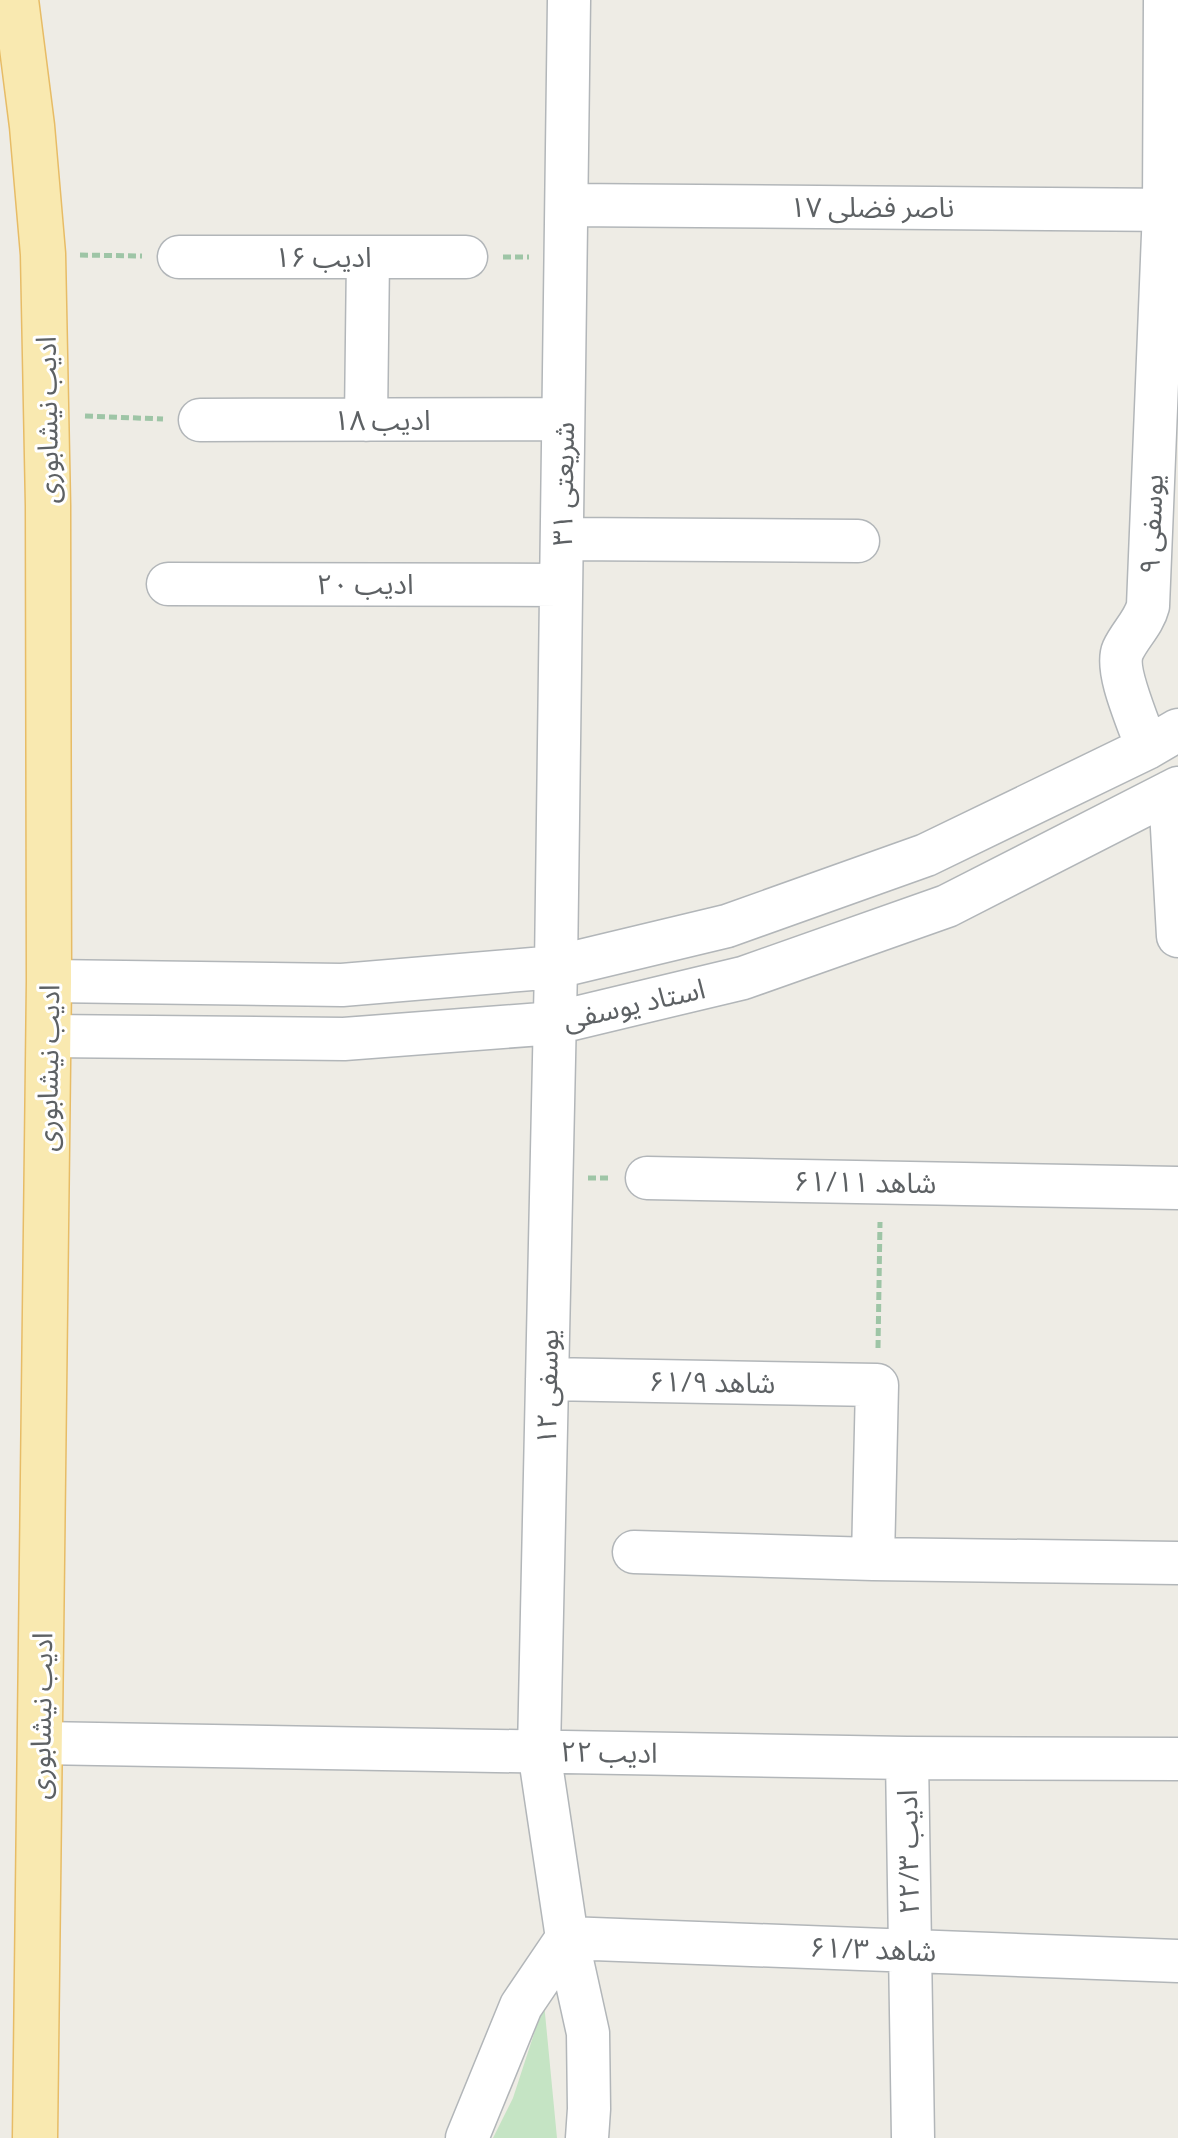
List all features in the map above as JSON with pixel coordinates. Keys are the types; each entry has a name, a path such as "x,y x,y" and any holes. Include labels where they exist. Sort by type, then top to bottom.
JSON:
{"main road":[{"name":"ادیب نیشابوری","path":"16,0 32,126 43,254 47,414 49,981 35,2138"}],"street":[{"name":"شریعتی ۳۱","path":"555,1023 569,0"},
{"name":"یوسفی ۹","path":"1162,739 1120,667 1121,658 1148,606 1171,210 1165,0"},
{"name":"ناصر فضلی ۱۷","path":"567,205 1171,210"},
{"name":"ادیب ۱۶","path":"179,257 466,257"},
{"path":"366,420 368,257"},
{"name":"ادیب ۱۸","path":"200,420 563,419"},
{"path":"562,539 858,541"},
{"name":"ادیب ۲۰","path":"168,584 561,585"},
{"name":"استاد یوسفی","path":"49,981 342,985 556,967 727,926 926,855 1162,739"},
{"name":"استاد یوسفی","path":"48,1036 344,1039 555,1023 743,978 947,906 1174,790"},
{"path":"1174,790 1178,936"},
{"name":"یوسفی ۱۲","path":"555,1023 539,1751 567,1938 588,2033 587,2138"},
{"name":"شاهد ۶۱/۱۱","path":"647,1178 1178,1188"},
{"name":"شاهد ۶۱/۹","path":"547,1379 877,1385"},
{"path":"873,1559 877,1385"},
{"path":"634,1552 1178,1563"},
{"name":"ادیب ۲۲","path":"40,1743 907,1758 1178,1759"},
{"name":"ادیب ۲۲/۳","path":"907,1758 913,2138"},
{"path":"467,2138 521,2006 567,1938"},
{"name":"شاهد ۶۱/۳","path":"567,1938 1178,1961"}],"path":[{"path":"43,254 179,257"},
{"path":"466,257 566,257"},
{"path":"47,414 200,420"},
{"path":"551,1178 647,1178"},
{"path":"877,1385 881,1183"}],"green space":[{"path":"544,2003 557,2138 493,2138 513,2098"}]}
